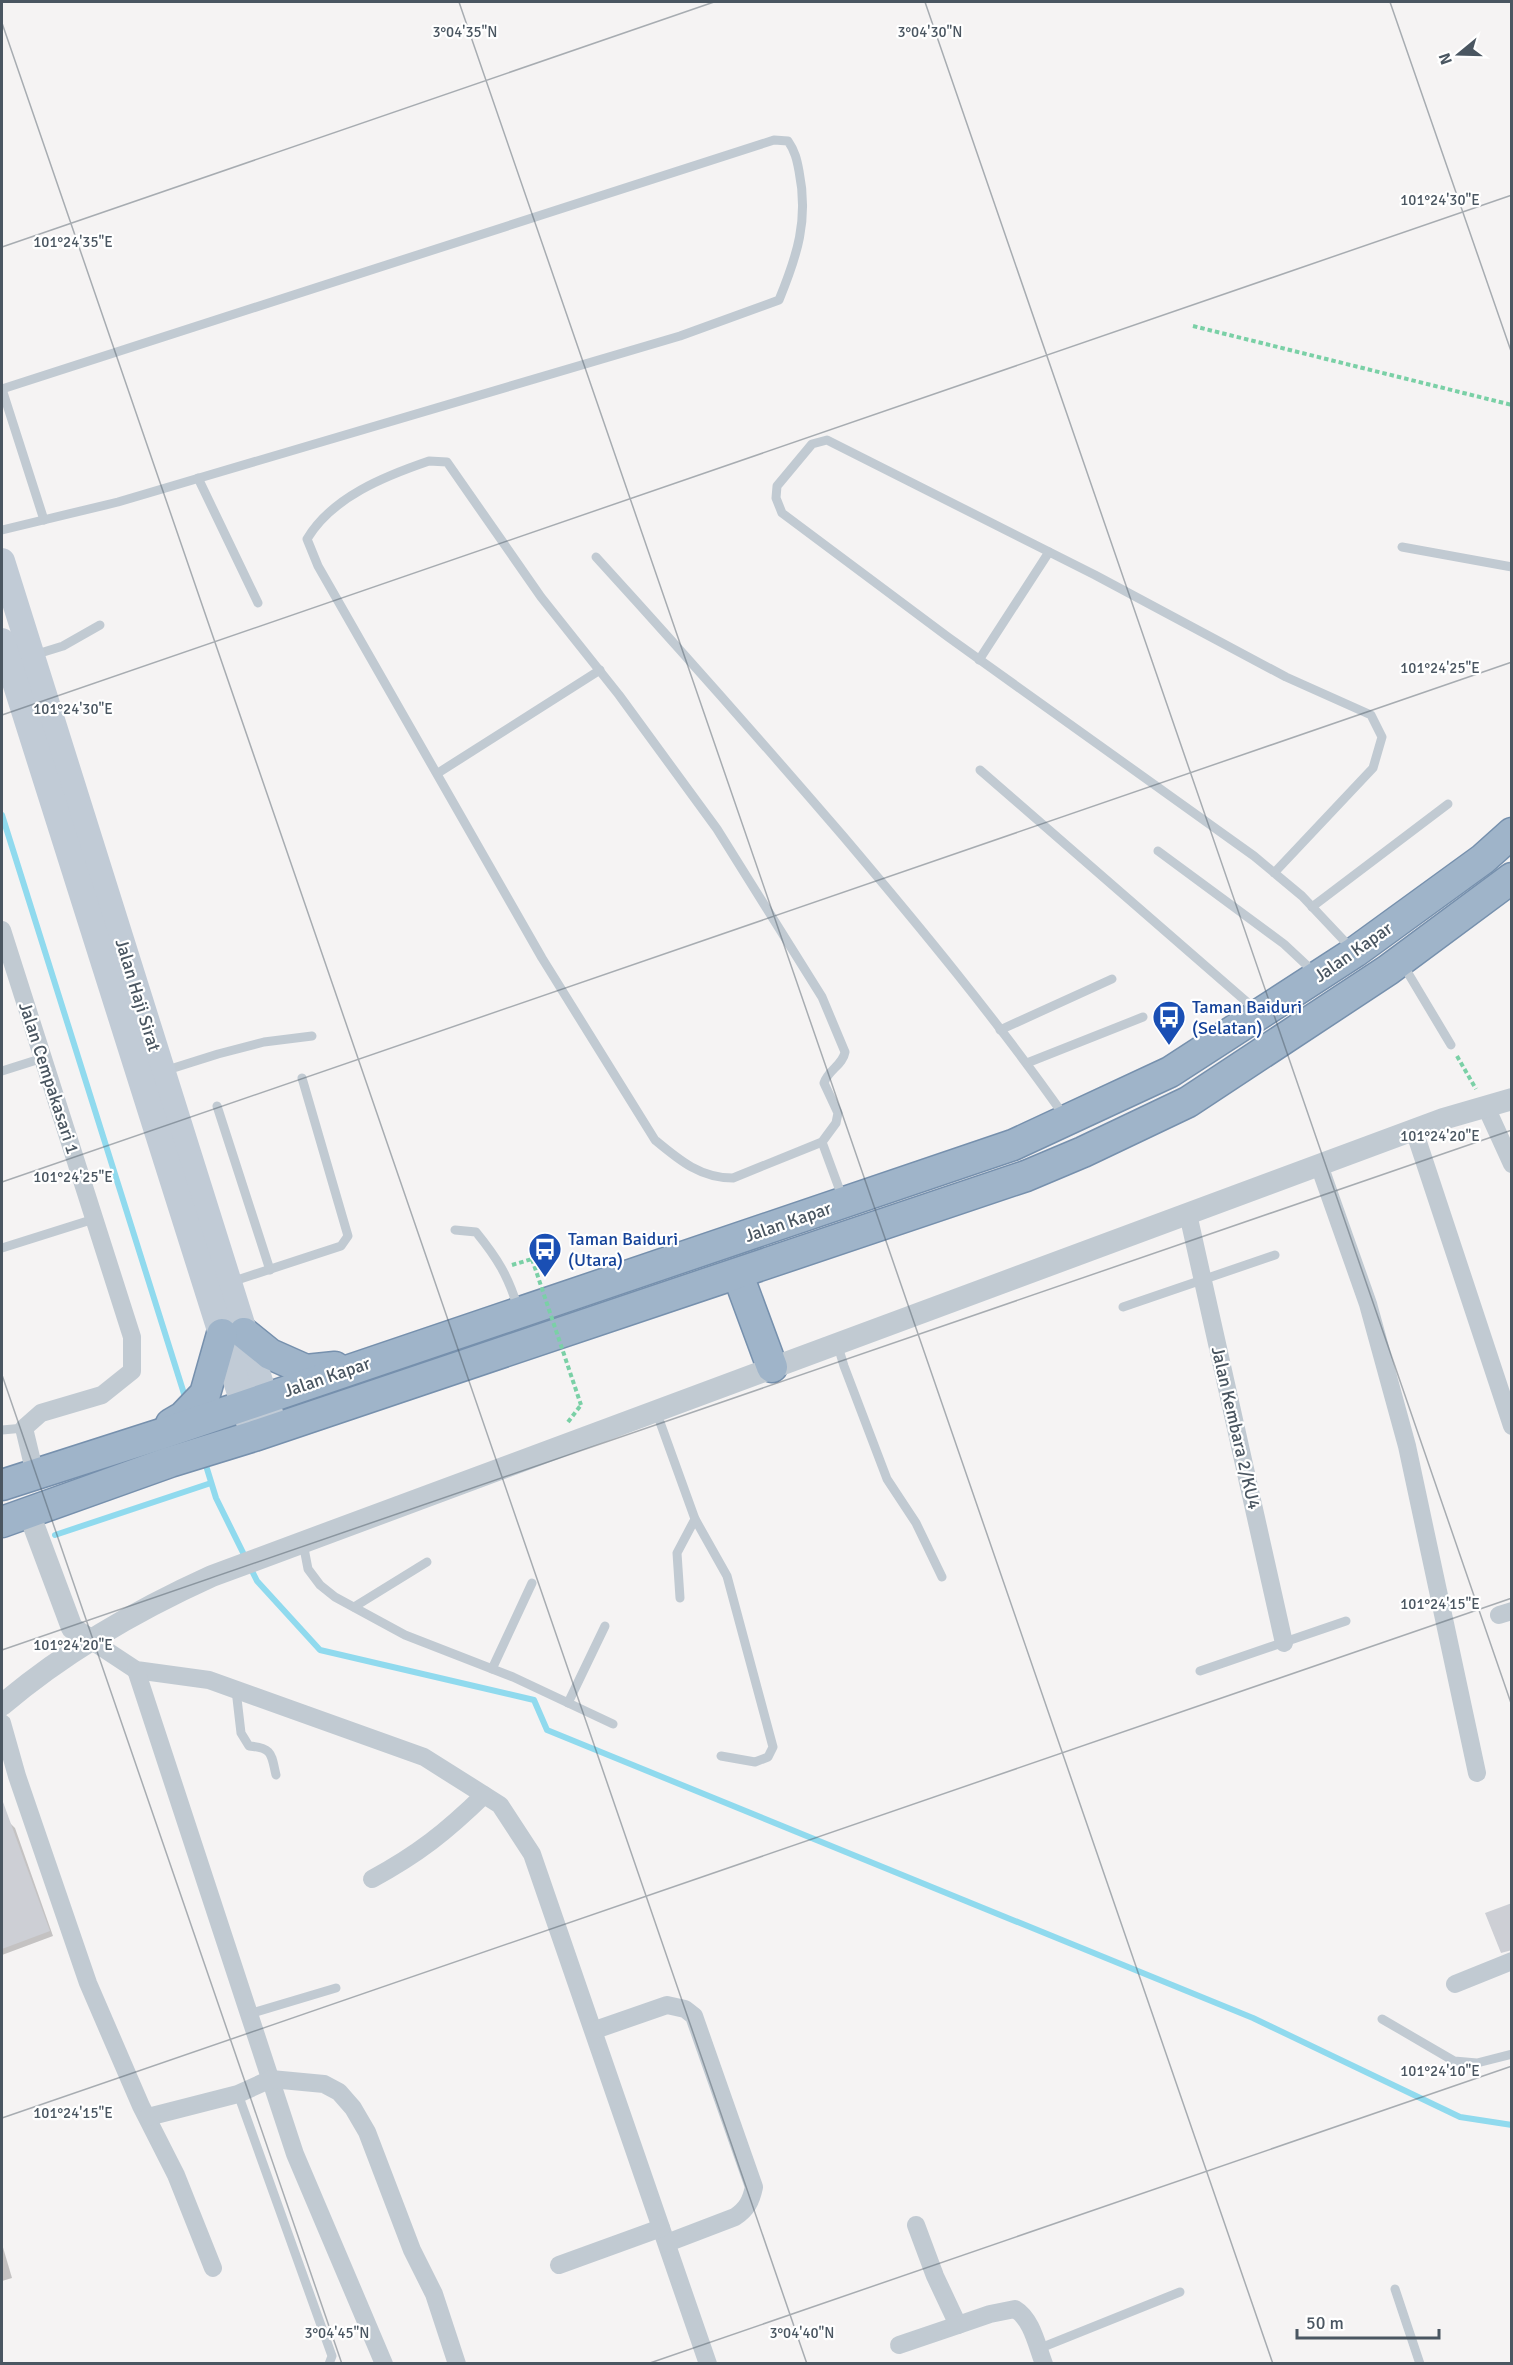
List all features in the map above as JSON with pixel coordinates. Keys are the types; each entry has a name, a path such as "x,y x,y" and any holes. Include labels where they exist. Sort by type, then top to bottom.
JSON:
{"highway":[{"name":"Jalan Kapar","path":"2,1485 164,1430 211,1405 255,1402 1013,1145 1170,1072 1355,952 1483,859 1512,833"},
{"name":"Jalan Kapar","path":"15,1517 170,1462 225,1446 530,1343 743,1288 1083,1152 1188,1102 1401,961 1512,878"},
{"path":"743,1288 772,1367"},
{"path":"519,1311 530,1343"},
{"path":"211,1405 233,1333 270,1354 306,1370 365,1364"}],"main road":[{"name":"Jalan Haji Sirat","path":"2,561 228,1282 233,1333"},
{"name":"Jalan Haji Sirat","path":"2,641 265,1432"}],"street":[{"name":"Jalan Cempakasari 1","path":"2,930 132,1337 132,1371 102,1395 41,1413 24,1428"},
{"path":"2,1705 19,1690 92,1641 159,1601 212,1576 1414,1130 1512,1100"},
{"path":"1486,1107 1512,1164"},
{"path":"1414,1130 1512,1426"},
{"path":"1319,1165 1368,1304 1407,1446 1477,1773"},
{"name":"Jalan Kembara 2/KU4","path":"1188,1214 1284,1643"},
{"path":"24,1428 35,1474"},
{"path":"15,1517 72,1628 136,1670 209,1680 424,1757 500,1805 532,1854 595,2030 708,2364"},
{"path":"136,1670 295,2154 384,2364"},
{"path":"2,1723 17,1776 88,1983 141,2106 176,2175 213,2268"},
{"path":"372,1879 409,1859 448,1830 484,1795"},
{"path":"1455,1984 1512,1961"},
{"path":"559,2265 735,2217 744,2211 751,2201 754,2187 694,2016 685,2009 667,2005 595,2030"},
{"path":"148,2116 238,2094 271,2079 324,2084 339,2092 367,2132 412,2250 434,2294 457,2364"},
{"path":"916,2224 935,2276 958,2325"},
{"path":"899,2345 990,2314 1015,2309 1021,2313 1033,2333 1041,2356"}],"lane":[{"path":"2,530 44,520 118,502 680,336 779,300 803,229 802,185 794,149 788,141 774,140 2,389 44,520"},
{"path":"1274,873 1373,768 1382,737 1371,716 1286,677 1049,552 827,440 812,444 789,469 777,486 776,498 782,513 980,660 1254,856 1312,907 1355,952"},
{"path":"429,460 447,462 541,597 600,670 717,829 822,997 845,1052 844,1058 826,1077 824,1083 838,1113 836,1124 822,1142 733,1178 718,1178 697,1171 680,1161 655,1140 542,958 438,773 318,566 307,539 315,525 337,505 393,473 429,460"},
{"path":"198,478 258,603"},
{"path":"1402,547 1512,567"},
{"path":"980,660 1049,552"},
{"path":"596,557 785,768 899,902 1027,1063 1067,1119"},
{"path":"31,656 63,646 100,624"},
{"path":"438,773 600,670"},
{"path":"980,770 1260,1013"},
{"path":"1312,907 1448,804"},
{"path":"1158,851 1284,944 1319,977"},
{"path":"1401,961 1451,1046"},
{"path":"1000,1030 1112,979"},
{"path":"1027,1063 1143,1017"},
{"path":"162,1072 264,1042 312,1036"},
{"path":"2,1071 43,1058"},
{"path":"228,1282 341,1246 348,1236 302,1078"},
{"path":"217,1106 270,1270"},
{"path":"822,1142 845,1202"},
{"path":"2,1248 94,1219"},
{"path":"455,1230 476,1232 509,1278 519,1311"},
{"path":"1123,1307 1275,1255"},
{"path":"837,1343 887,1479 916,1523 942,1577"},
{"path":"656,1410 695,1519 727,1576 773,1747 768,1757 755,1762 721,1756"},
{"path":"2,1430 24,1428"},
{"path":"680,1598 677,1552 695,1519"},
{"path":"302,1541 308,1569 320,1585 335,1597 405,1635 492,1669 614,1724"},
{"path":"354,1607 427,1562"},
{"path":"492,1669 532,1583"},
{"path":"1200,1671 1346,1622"},
{"path":"568,1703 605,1626"},
{"path":"236,1690 241,1733 249,1746 264,1747 270,1752 276,1775"},
{"path":"249,2014 336,1988"},
{"path":"1382,2019 1454,2061 1477,2063 1512,2054"},
{"path":"238,2094 332,2356 329,2364"},
{"path":"1395,2289 1420,2364"},
{"path":"1041,2356 1180,2292"}],"path":[{"path":"1193,326 1512,405"},
{"path":"1451,1046 1486,1107"},
{"path":"532,1259 580,1406"}],"building":[{"path":"2,1802 50,1931 2,1949"},
{"path":"1512,1903 1512,1950 1501,1953 1485,1913"}],"waterway":[{"path":"2,815 186,1400"},
{"path":"204,1459 216,1498 257,1581 320,1650 534,1700 547,1730 1253,2018 1460,2117 1512,2125"},
{"path":"55,1535 211,1483"}],"place":[{"name":"Taman Baiduri (Selatan)","path":"1169,1046"},
{"name":"Taman Baiduri (Utara)","path":"545,1278"}]}
